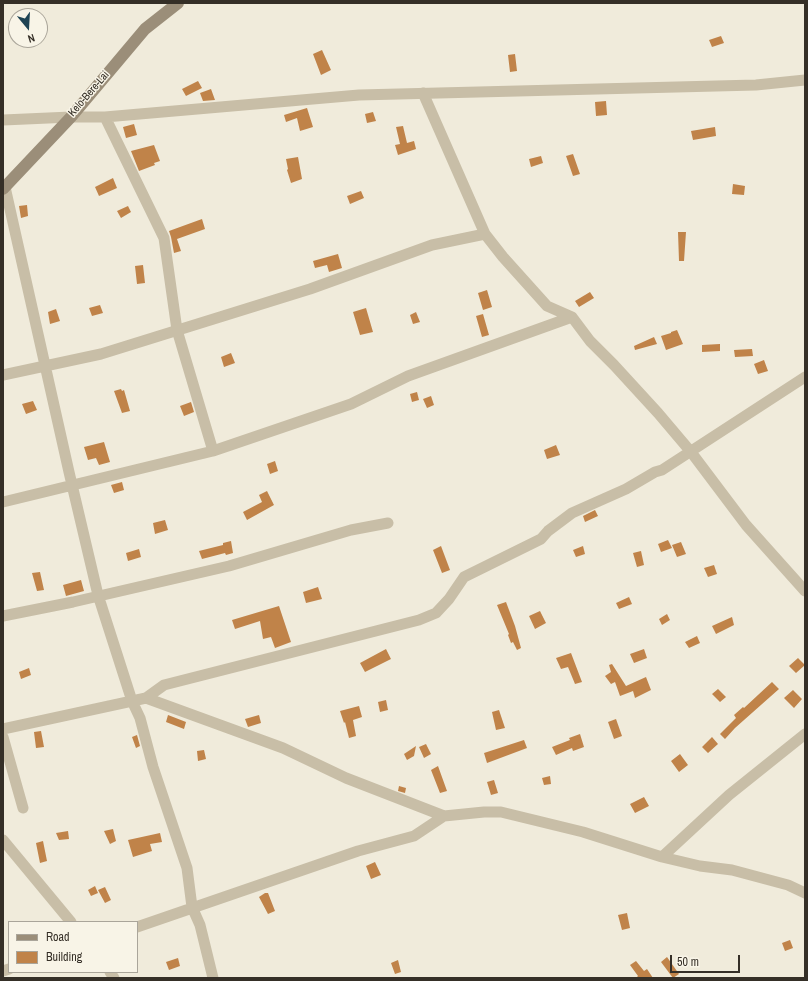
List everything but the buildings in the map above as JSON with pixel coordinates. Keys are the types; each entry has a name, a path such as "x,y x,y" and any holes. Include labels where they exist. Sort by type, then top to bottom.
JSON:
{"main road":[{"name":"Kelo-Bere-Lai","path":"4,188 71,117 145,29 178,3"}],"street":[{"path":"3,120 105,117 359,95 756,85 805,80"},
{"path":"424,93 485,234 503,257 547,306 572,317 590,341 658,413 691,452 746,525 805,591"},
{"path":"105,117 164,238 178,330 213,451"},
{"path":"4,188 98,595 132,701 140,718 153,767 187,868 192,907 200,925 213,978"},
{"path":"3,375 101,354 310,289 432,245 485,234"},
{"path":"3,502 213,451 351,404 408,376 572,317"},
{"path":"3,729 146,698 164,685 420,620 436,613 449,600 464,578 541,539 548,530 572,513 626,489 655,472 662,470 805,377"},
{"path":"3,616 73,602 229,566 350,530 388,523"},
{"path":"146,698 283,748 346,778 444,816 501,812 583,832 662,857 700,866 732,870 788,884 805,893"},
{"path":"662,857 729,796 805,734"},
{"path":"3,737 23,808"},
{"path":"138,928 192,907 358,851 414,836 444,816"},
{"path":"3,840 70,921"}]}
